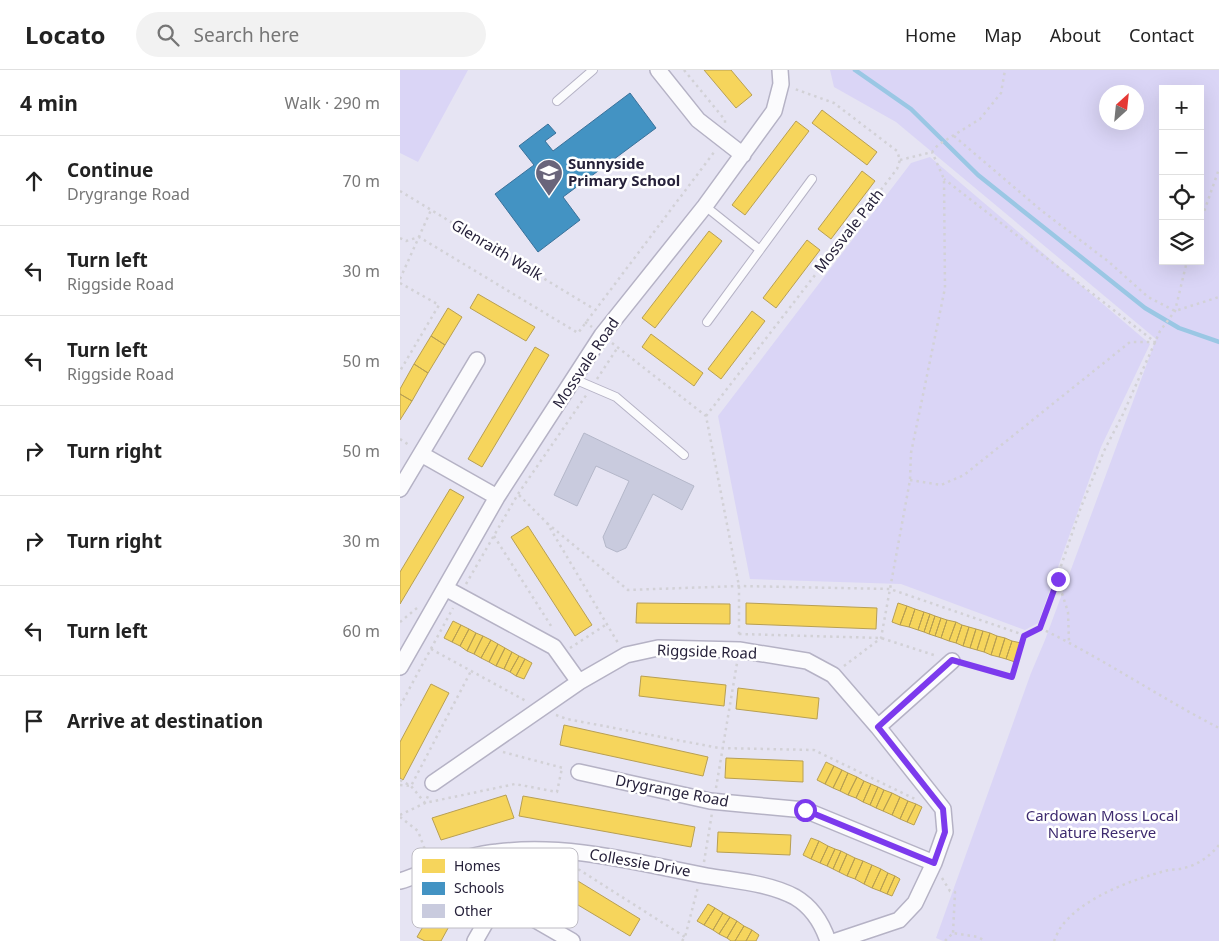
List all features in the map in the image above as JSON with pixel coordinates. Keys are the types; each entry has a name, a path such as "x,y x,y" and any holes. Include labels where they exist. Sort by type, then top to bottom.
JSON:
{"street":[{"path":"658,70 698,120 744,155"},
{"name":"Mossvale Road","path":"400,667 497,497 602,335 705,206 744,155 774,111 781,77"},
{"path":"400,489 477,360"},
{"path":"421,454 497,497"},
{"path":"444,588 554,647 579,682"},
{"name":"Riggside Road","path":"432,783 579,682 626,655 658,648 739,650 808,661 833,675 878,727 943,809 945,832 934,863 915,903 899,920 836,941"},
{"path":"878,727 952,660"},
{"name":"Drygrange Road","path":"579,772 714,802 805,810 934,863"},
{"name":"Collessie Drive","path":"578,853 769,887 795,898 816,915 824,926 828,941"},
{"name":"Collessie Drive","path":"400,881 412,876"},
{"path":"475,941 482,928"},
{"path":"549,928 572,941"}],"lane":[{"path":"557,101 593,70"},
{"path":"707,322 812,179"},
{"path":"705,206 760,250"},
{"path":"574,379 616,397 684,455"}],"path":[{"path":"682,941 685,937 702,874 739,650 739,586 706,416 585,322 724,140 725,120 684,70"},
{"path":"781,77 834,103 896,151 900,160 932,152 938,145 980,119 1001,93 1005,70"},
{"path":"954,136 1042,211 1109,262 1148,297 1175,311 1219,297"},
{"path":"833,675 881,638 910,480 911,453 945,288 944,179 932,152"},
{"name":"Mossvale Path","path":"706,416 897,169 900,160"},
{"path":"1201,220 1219,169"},
{"path":"944,179 1155,342"},
{"name":"Glenraith Walk","path":"400,191 594,309"},
{"path":"400,371 439,305 400,281 431,210"},
{"path":"400,238 406,241 420,236"},
{"name":"Glenraith Walk","path":"420,236 578,333 585,322"},
{"path":"518,494 548,523 628,590 739,586 890,589 1024,636 1040,628 1081,507 1104,451 1123,414 1155,342 1175,311 1186,265"},
{"path":"910,480 941,485 964,475 1130,342 1155,342"},
{"path":"400,706 459,596 518,494 618,348"},
{"path":"548,523 626,655"},
{"path":"494,536 556,633"},
{"path":"1058,579 1068,612 1069,642"},
{"path":"566,650 607,624"},
{"path":"1040,628 1069,642 1116,671 1219,728"},
{"path":"739,634 881,638 1012,677 1024,636"},
{"path":"431,649 540,709 567,719 723,748 814,750 923,803 933,797"},
{"path":"411,786 471,671"},
{"path":"485,747 579,772"},
{"path":"424,848 418,831 400,816 425,803 514,784 557,792 562,768"},
{"path":"400,780 411,786 425,803"},
{"path":"425,803 432,783"},
{"path":"400,785 411,786"},
{"path":"1054,941 1061,927 1090,902 1140,878 1167,870 1185,868 1203,860 1219,846"},
{"path":"934,863 950,891 955,892 954,933 945,941"},
{"path":"578,869 685,937"},
{"path":"954,933 978,937 986,941"}],"green space":[{"path":"400,70 468,70 418,162 400,153"},
{"name":"Cardowan Moss Local Nature Reserve","path":"830,70 1219,70 1219,941 943,941 936,938 1031,673 1045,640 1156,339 896,122 834,87"},
{"path":"930,157 1150,344 1101,447 1038,623 1025,630 901,584 750,579 718,416 911,163"}],"building: Homes":[{"path":"704,70 731,70 752,95 736,108"},
{"path":"822,110 877,152 867,165 812,123"},
{"path":"796,121 809,131 745,215 732,205"},
{"path":"862,171 875,181 831,239 818,229"},
{"path":"709,231 722,241 655,328 642,318"},
{"path":"807,240 820,250 776,308 763,298"},
{"path":"478,294 535,327 526,341 470,308"},
{"path":"448,308 462,317 445,345 431,336"},
{"path":"752,311 765,321 721,379 708,369"},
{"path":"651,334 703,373 694,386 642,347"},
{"path":"431,336 445,345 428,373 414,364"},
{"path":"535,347 549,355 482,467 468,459"},
{"path":"414,364 428,373 412,401 400,394 400,389"},
{"path":"400,394 412,401 400,420"},
{"path":"450,489 464,497 400,604 400,572"},
{"path":"528,526 592,625 575,636 511,537"},
{"path":"637,603 730,604 730,624 636,623"},
{"path":"746,603 877,608 876,629 746,624"},
{"path":"898,603 907,606 900,625 892,622"},
{"path":"907,606 915,609 909,627 900,625"},
{"path":"915,609 924,612 918,630 909,627"},
{"path":"924,612 930,614 924,632 918,630"},
{"path":"930,614 935,616 929,634 924,632"},
{"path":"935,616 941,618 935,636 929,634"},
{"path":"941,618 947,620 941,638 935,636"},
{"path":"947,620 956,622 949,641 941,638"},
{"path":"453,621 461,625 452,642 444,638"},
{"path":"956,622 962,625 956,643 949,641"},
{"path":"461,625 469,629 460,646 452,642"},
{"path":"962,625 969,627 963,646 956,643"},
{"path":"969,627 976,629 970,648 963,646"},
{"path":"469,629 476,633 467,651 460,646"},
{"path":"976,629 983,631 977,650 970,648"},
{"path":"983,631 990,633 984,652 977,650"},
{"path":"476,633 483,636 474,654 467,651"},
{"path":"990,633 997,636 991,655 984,652"},
{"path":"483,636 491,640 481,658 474,654"},
{"path":"997,636 1005,638 999,657 991,655"},
{"path":"1005,638 1012,641 1006,659 999,657"},
{"path":"491,640 498,644 489,662 481,658"},
{"path":"1012,641 1021,643 1015,662 1006,659"},
{"path":"498,644 505,648 496,666 489,662"},
{"path":"505,648 512,652 504,669 496,666"},
{"path":"512,652 519,656 510,672 504,669"},
{"path":"519,656 525,659 516,676 510,672"},
{"path":"525,659 532,663 524,679 516,676"},
{"path":"641,676 726,685 724,706 639,696"},
{"path":"431,684 449,693 403,780 400,778 400,742"},
{"path":"738,688 819,698 817,719 736,709"},
{"path":"564,725 708,757 703,776 560,745"},
{"path":"726,758 803,761 803,782 725,778"},
{"path":"826,762 834,766 825,784 817,780"},
{"path":"834,766 842,770 833,788 825,784"},
{"path":"842,770 848,773 840,791 833,788"},
{"path":"848,773 857,777 848,795 840,791"},
{"path":"857,777 864,781 856,798 848,795"},
{"path":"864,781 871,784 863,802 856,798"},
{"path":"871,784 878,787 870,805 863,802"},
{"path":"878,787 884,790 876,808 870,805"},
{"path":"884,790 892,793 883,811 876,808"},
{"path":"892,793 900,797 892,815 883,811"},
{"path":"506,795 514,818 441,840 432,818"},
{"path":"523,796 695,827 691,847 519,816"},
{"path":"900,797 908,801 900,819 892,815"},
{"path":"908,801 916,804 907,822 900,819"},
{"path":"916,804 922,807 914,825 907,822"},
{"path":"718,832 791,835 790,855 717,852"},
{"path":"811,838 819,841 811,859 803,855"},
{"path":"819,841 828,846 820,863 811,859"},
{"path":"828,846 835,849 827,866 820,863"},
{"path":"835,849 841,851 833,869 827,866"},
{"path":"841,851 847,854 839,872 833,869"},
{"path":"847,854 855,858 847,876 839,872"},
{"path":"855,858 863,861 855,879 847,876"},
{"path":"863,861 872,865 864,884 855,879"},
{"path":"872,865 881,869 872,888 864,884"},
{"path":"881,869 888,873 880,891 872,888"},
{"path":"888,873 895,876 887,894 880,891"},
{"path":"895,876 900,879 892,896 887,894"},
{"path":"578,881 640,919 630,936 578,905"},
{"path":"708,904 715,908 704,925 697,921"},
{"path":"715,908 723,913 713,930 704,925"},
{"path":"723,913 730,917 719,934 713,930"},
{"path":"730,917 737,921 727,938 719,934"},
{"path":"737,921 744,926 735,941 731,941 727,938"},
{"path":"744,926 752,930 746,941 735,941"},
{"path":"422,928 448,928 441,941 425,941 417,937"},
{"path":"752,930 759,935 756,941 746,941"}],"building: Schools":[{"path":"630,93 656,128 563,197 580,220 538,252 495,194 534,165 519,146 548,124 556,133 545,141 553,151"}],"building: Other":[{"path":"584,433 694,486 682,510 653,494 626,548 617,552 606,547 603,537 629,481 596,466 577,506 554,495"}],"waterway":[{"path":"855,70 911,109 978,175 1145,308 1179,328 1219,342"}],"place":[{"name":"Sunnyside Primary School","path":"549,197"}],"route":[{"path":"805,810 934,863 945,832 943,809 878,727 952,660 1012,677 1024,636 1040,628 1058,579"}]}
